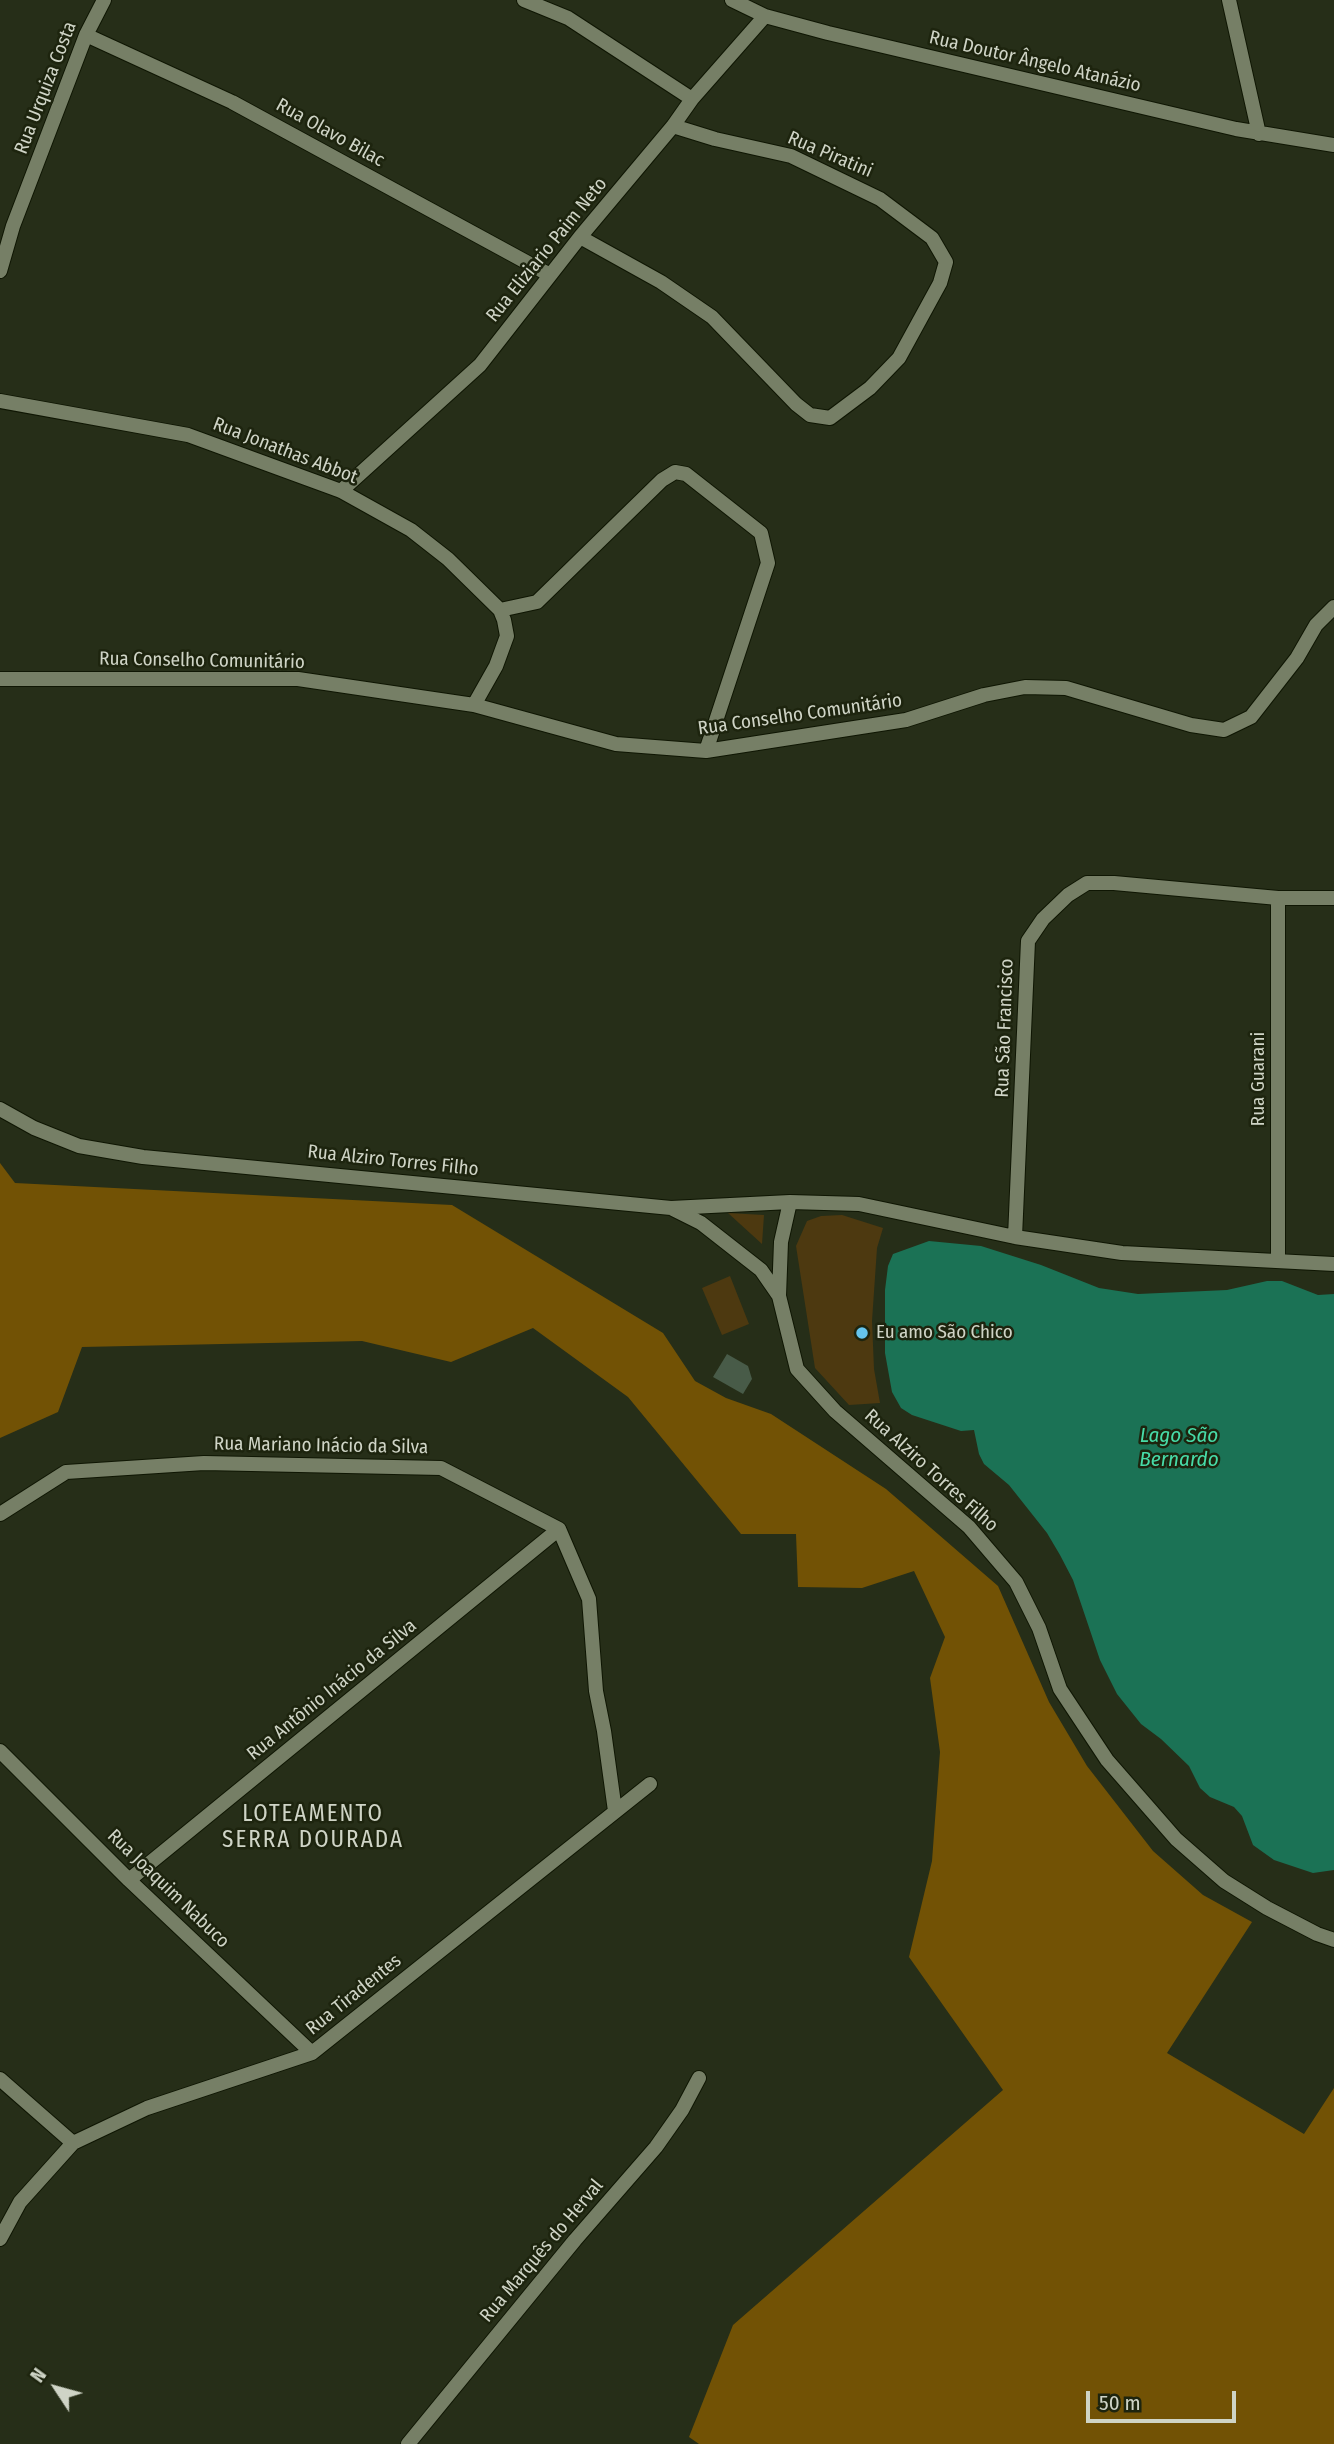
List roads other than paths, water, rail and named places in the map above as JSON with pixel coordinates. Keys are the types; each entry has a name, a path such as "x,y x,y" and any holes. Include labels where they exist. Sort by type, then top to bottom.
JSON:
{"street":[{"name":"Rua Urquiza Costa","path":"0,271 13,226 86,35 104,0"},
{"path":"524,0 568,18 692,99"},
{"name":"Rua Doutor Ângelo Atanázio","path":"732,0 765,16 828,33 1259,134 1334,145"},
{"path":"1229,0 1259,134"},
{"name":"Rua Eliziario Paim Neto","path":"341,491 480,365 692,99 765,16"},
{"name":"Rua Olavo Bilac","path":"86,35 232,102 550,275"},
{"name":"Rua Piratini","path":"580,237 661,282 712,317 796,404 810,415 830,418 870,388 899,358 940,283 946,262 932,238 880,199 826,171 791,156 715,139 673,126"},
{"name":"Rua Jonathas Abbot","path":"0,401 188,435 341,491 411,530 448,559 500,610"},
{"path":"474,705 496,666 507,636 500,610 537,602 662,480 675,472 687,474 761,533 768,563 706,751"},
{"name":"Rua Conselho Comunitário","path":"0,679 298,679 474,705 616,744 706,751 906,720 984,695 1025,687 1066,688 1191,725 1224,730 1251,717 1297,659 1316,625 1334,607"},
{"name":"Rua São Francisco","path":"1015,1237 1028,942 1043,919 1068,895 1087,883 1114,883 1278,898 1334,898"},
{"name":"Rua Guarani","path":"1278,898 1278,1260"},
{"name":"Rua Alziro Torres Filho","path":"0,1109 34,1128 79,1146 142,1157 671,1208 790,1202 859,1205 1015,1237 1122,1253 1334,1264"},
{"name":"Rua Alziro Torres Filho","path":"790,1202 781,1242 779,1296 797,1369 835,1411 969,1527 1016,1582 1039,1629 1060,1689 1107,1760 1176,1839 1224,1881 1267,1908 1334,1940"},
{"path":"671,1208 701,1223 761,1270 779,1296"},
{"name":"Rua Mariano Inácio da Silva","path":"0,1514 66,1472 205,1463 441,1468 559,1529"},
{"path":"559,1529 589,1600 596,1691 615,1811"},
{"name":"Rua Antônio Inácio da Silva","path":"129,1880 559,1529"},
{"name":"Rua Joaquim Nabuco","path":"0,1751 129,1880 312,2053"},
{"name":"Rua Tiradentes","path":"0,2239 20,2202 73,2143 147,2108 312,2053 650,1783"},
{"name":"Rua Marquês do Herval","path":"408,2444 575,2240 656,2147 682,2110 699,2078"},
{"path":"0,2079 73,2143"},
{"path":"0,2215 20,2202"}],"water":[{"name":"Lago São Bernardo","path":"929,1241 981,1246 1041,1265 1099,1288 1138,1294 1227,1290 1267,1281 1282,1281 1318,1295 1334,1294 1334,1870 1313,1873 1274,1860 1253,1845 1242,1816 1234,1807 1210,1797 1200,1788 1189,1766 1141,1724 1117,1694 1100,1660 1073,1580 1060,1555 1047,1533 1009,1485 984,1464 974,1430 961,1431 912,1415 901,1408 892,1392 885,1353 885,1290 888,1266 893,1254"}],"place":[{"name":"Eu amo São Chico","path":"862,1333"}],"district":[{"name":"LOTEAMENTO SERRA DOURADA","path":"313,1828"}]}
